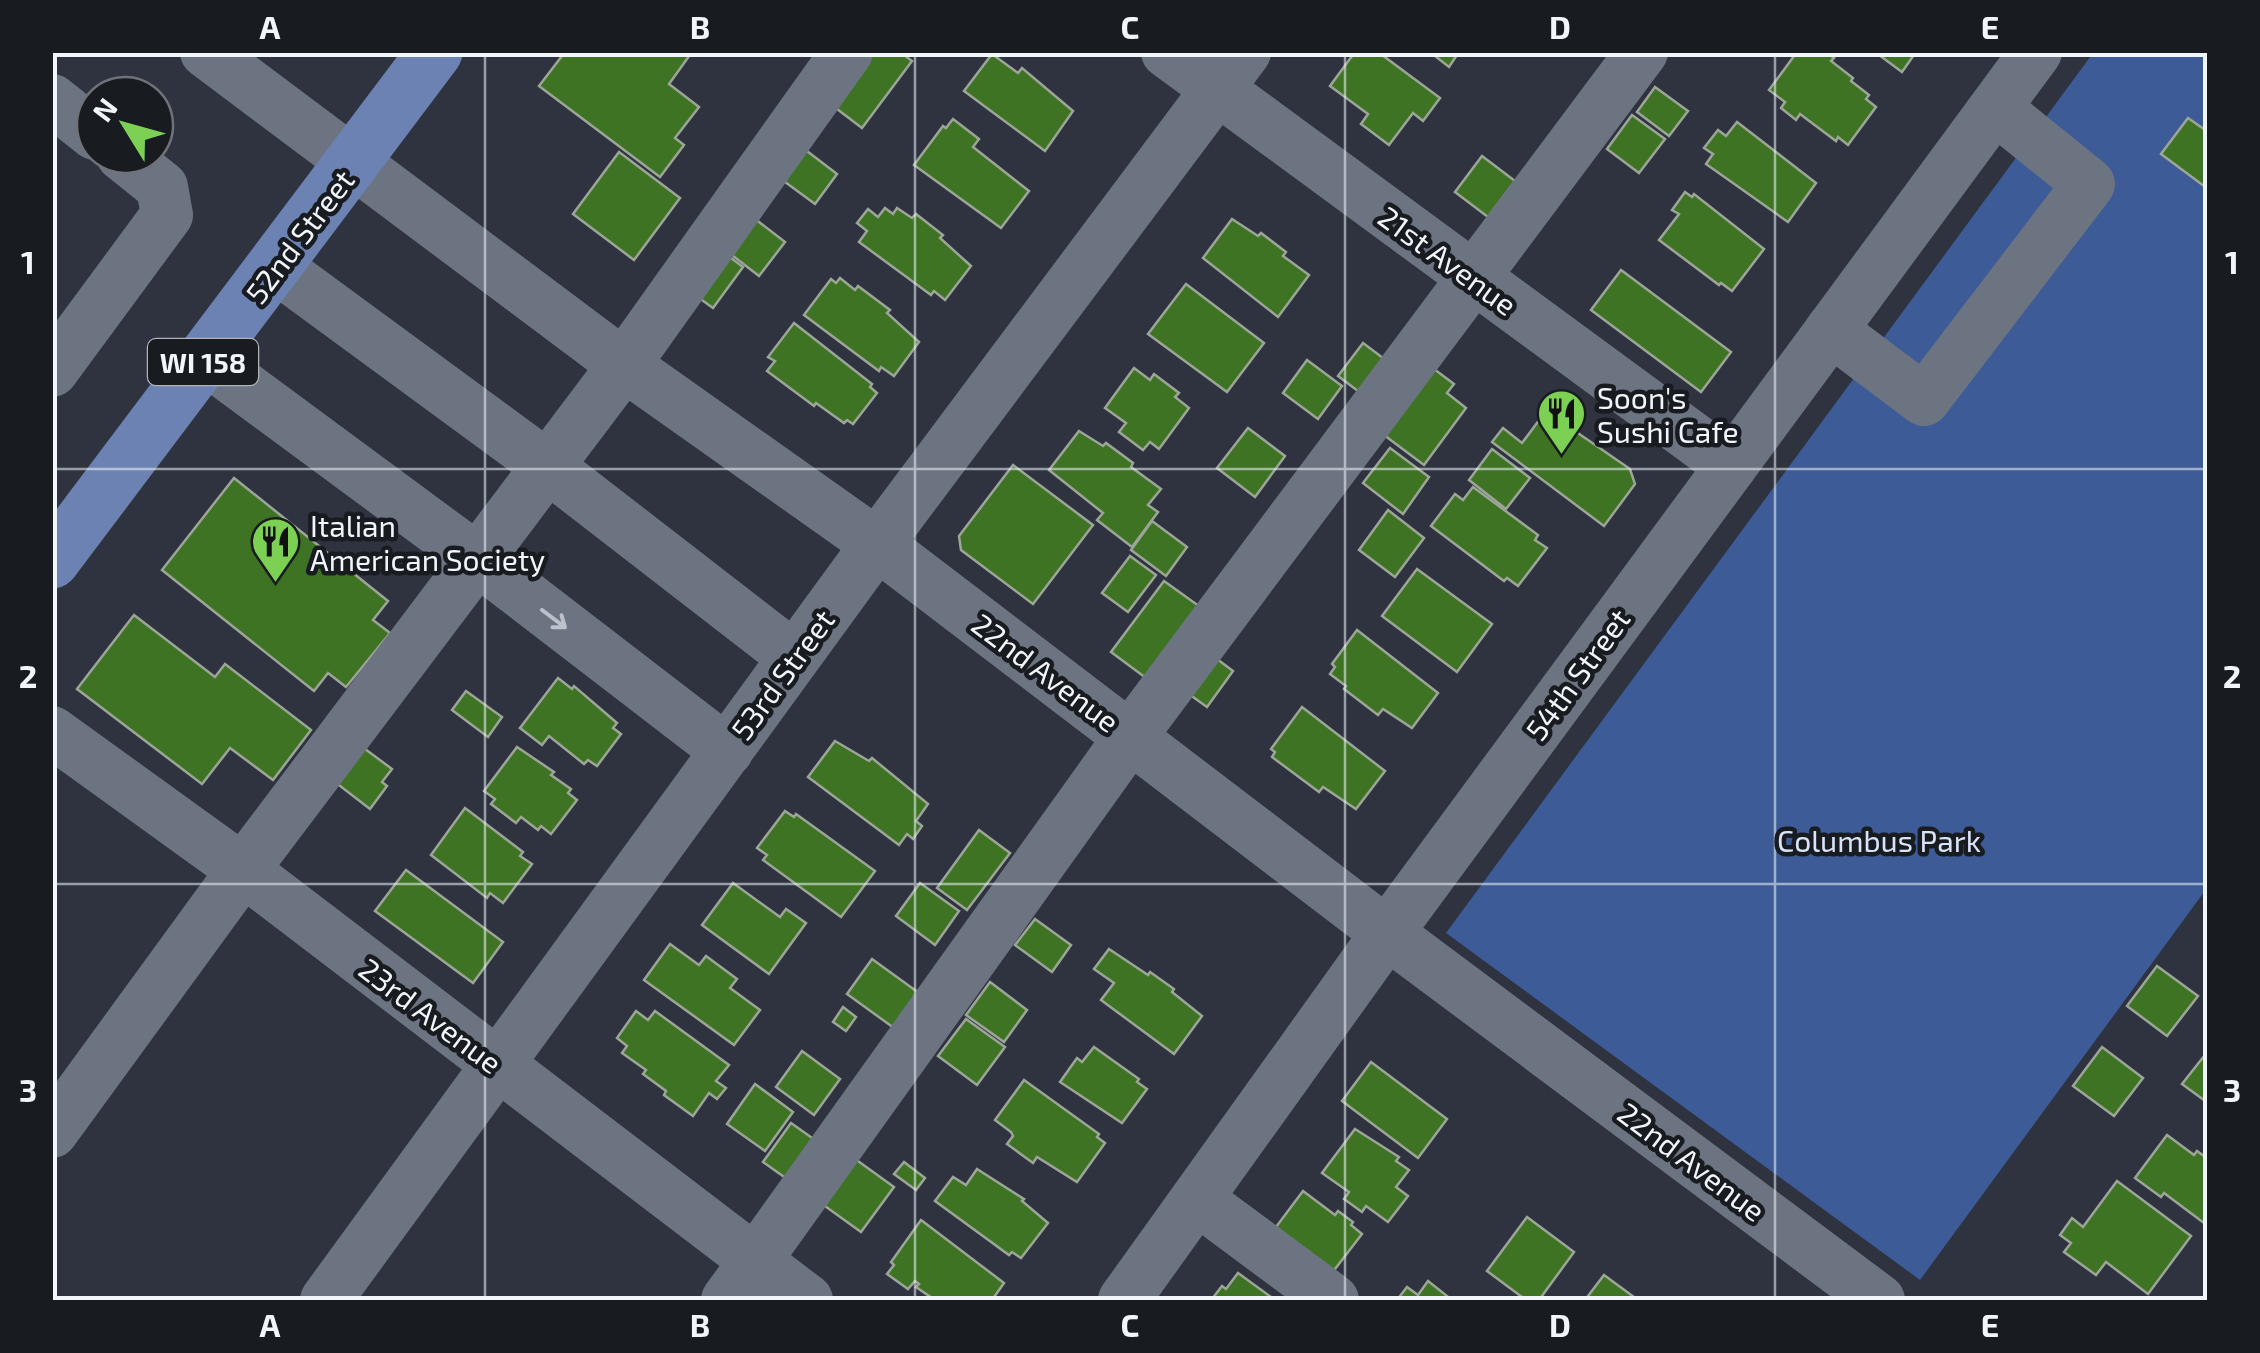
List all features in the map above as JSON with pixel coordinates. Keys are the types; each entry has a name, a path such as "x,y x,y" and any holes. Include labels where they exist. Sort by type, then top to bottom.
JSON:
{"main road":[{"name":"52nd Street","path":"52,561 435,52"}],"street":[{"name":"22nd Avenue","path":"206,52 624,364 877,544 1386,933 1879,1300"},
{"path":"55,1124 624,364 847,52"},
{"name":"21st Avenue","path":"1168,52 1231,72 1473,280 1731,466"},
{"path":"741,1281 1130,737 1642,52"},
{"name":"54th Street","path":"1124,1300 1386,933 2036,52"},
{"name":"53rd Street","path":"326,1300 877,544 1231,72"},
{"path":"52,100 75,118"},
{"path":"1831,330 1924,400 2089,184 1995,108"},
{"path":"52,371 167,215 162,187 147,175"},
{"path":"276,267 547,466 794,657"},
{"path":"206,359 727,750"},
{"name":"23rd Avenue","path":"52,732 243,870 498,1066 741,1281 808,1300"},
{"path":"1197,1198 1333,1300"}],"green space":[{"name":"Columbus Park","path":"2093,53 2207,53 2207,888 1920,1280 1446,933"}],"building":[{"path":"565,52 692,52 669,84 699,107 675,138 684,145 660,177 539,86"},
{"path":"873,52 900,52 912,61 862,128 833,106"},
{"path":"1355,52 1378,52 1440,98 1423,121 1413,113 1389,145 1361,124 1368,114 1330,86"},
{"path":"1430,52 1459,52 1449,67"},
{"path":"1797,52 1826,52 1876,107 1848,145 1838,137 1836,141 1800,114 1796,120 1781,108 1785,102 1769,90"},
{"path":"1875,52 1916,52 1902,72"},
{"path":"992,54 1018,73 1022,68 1073,111 1045,151 964,91"},
{"path":"1655,87 1688,111 1669,136 1637,112"},
{"path":"1632,115 1665,139 1639,173 1607,149"},
{"path":"2188,118 2208,132 2208,189 2161,154"},
{"path":"953,119 979,139 973,147 1029,191 1001,228 914,165 943,126 946,128"},
{"path":"1737,122 1816,183 1788,222 1706,164 1713,154 1704,148 1718,130 1726,136"},
{"path":"803,148 837,174 815,204 781,179"},
{"path":"619,152 680,198 634,260 573,214"},
{"path":"1482,156 1515,181 1488,217 1455,192"},
{"path":"1685,192 1692,197 1694,194 1764,249 1732,291 1659,240 1679,214 1672,210"},
{"path":"885,208 893,214 897,208 912,218 916,214 943,235 940,238 971,266 945,300 934,291 931,295 859,242 867,231 857,223 868,209 878,217"},
{"path":"750,215 785,242 759,276 724,249"},
{"path":"1232,219 1258,236 1261,233 1309,275 1278,317 1203,258"},
{"path":"719,249 743,267 713,308 688,290"},
{"path":"1621,270 1731,352 1701,392 1591,310"},
{"path":"840,278 890,310 887,313 919,342 894,376 881,367 879,371 804,315 831,279 836,283"},
{"path":"1186,284 1264,343 1227,392 1148,334"},
{"path":"794,323 872,384 870,387 877,393 853,424 847,420 844,423 816,403 814,406 767,371 775,361 768,357"},
{"path":"1363,343 1387,361 1362,394 1338,376"},
{"path":"1307,360 1342,386 1318,419 1283,393"},
{"path":"1430,366 1454,384 1447,393 1466,408 1424,465 1376,429"},
{"path":"1134,368 1150,380 1154,374 1179,393 1175,397 1189,408 1159,449 1150,442 1143,450 1119,432 1126,423 1105,408"},
{"name":"Soon's Sushi Cafe","path":"1546,411 1630,469 1635,484 1604,526 1492,442 1503,428 1522,443"},
{"path":"1248,428 1285,456 1255,497 1217,468"},
{"path":"1079,431 1103,446 1106,443 1161,489 1148,505 1158,512 1132,547 1097,520 1103,513 1049,470"},
{"path":"1390,448 1429,477 1403,514 1363,483"},
{"path":"1492,449 1530,478 1506,509 1469,480"},
{"path":"1013,465 1093,525 1033,604 961,550 959,536"},
{"name":"Italian American Society","path":"234,478 388,601 373,620 390,633 346,687 328,673 314,691 162,570"},
{"path":"1473,487 1538,535 1535,540 1547,548 1518,586 1507,578 1504,581 1431,526 1455,494 1463,500"},
{"path":"1388,510 1424,538 1395,577 1359,550"},
{"path":"1152,521 1187,547 1166,576 1131,550"},
{"path":"1130,556 1156,575 1128,612 1102,593"},
{"path":"1417,569 1492,624 1457,672 1382,616"},
{"path":"1164,581 1203,609 1150,681 1111,652"},
{"path":"134,615 215,677 225,664 311,730 273,780 230,748 202,784 77,689"},
{"path":"1357,630 1438,693 1412,728 1383,709 1378,715 1330,674 1335,667 1332,664"},
{"path":"1213,656 1233,671 1207,707 1186,692"},
{"path":"558,678 572,689 574,686 617,723 613,728 621,734 597,766 588,760 584,764 549,736 542,745 520,728"},
{"path":"466,691 502,717 488,737 452,710"},
{"path":"1302,707 1385,771 1356,809 1323,787 1319,792 1272,757 1275,752 1271,749"},
{"path":"835,741 869,761 872,758 928,804 916,821 922,826 913,839 907,834 899,845 808,777"},
{"path":"361,746 392,769 382,782 387,786 370,809 335,782"},
{"path":"517,747 554,772 551,775 571,789 568,793 577,800 551,834 521,817 516,823 491,804 495,799 484,791"},
{"path":"465,808 523,852 520,856 532,864 503,903 490,893 487,898 431,855"},
{"path":"785,811 794,817 796,814 875,871 841,917 763,860 767,855 757,848"},
{"path":"979,830 1010,853 967,910 937,888"},
{"path":"406,870 503,942 473,983 375,911"},
{"path":"733,883 780,917 786,909 806,923 769,974 702,925"},
{"path":"920,883 959,911 935,945 896,916"},
{"path":"1035,919 1071,945 1052,972 1015,945"},
{"path":"670,944 699,965 706,956 737,979 730,988 760,1010 734,1045 644,980"},
{"path":"1109,949 1174,989 1172,992 1202,1016 1174,1054 1101,1000 1114,983 1094,969"},
{"path":"872,959 919,993 894,1028 847,994"},
{"path":"2157,966 2198,996 2167,1036 2127,1006"},
{"path":"990,982 1027,1010 1004,1042 966,1015"},
{"path":"843,1007 856,1017 846,1031 833,1022"},
{"path":"636,1011 648,1020 655,1011 729,1065 716,1081 726,1088 717,1099 709,1093 693,1116 664,1095 666,1091 643,1074 646,1070 622,1053 627,1046 617,1038"},
{"path":"966,1019 1005,1047 977,1085 938,1056"},
{"path":"1094,1047 1147,1089 1122,1123 1060,1082 1077,1058 1082,1062"},
{"path":"2102,1047 2143,1078 2114,1116 2073,1086"},
{"path":"802,1051 840,1079 814,1115 776,1087"},
{"path":"2208,1051 2208,1103 2182,1084"},
{"path":"1371,1062 1447,1119 1418,1158 1342,1101"},
{"path":"1024,1080 1099,1134 1097,1137 1105,1143 1077,1182 1037,1157 1033,1163 1007,1144 1013,1136 1011,1132 995,1120"},
{"path":"755,1084 793,1112 765,1151 727,1124"},
{"path":"791,1123 815,1140 787,1179 763,1162"},
{"path":"1355,1129 1399,1157 1396,1161 1409,1170 1396,1187 1408,1196 1388,1222 1366,1206 1362,1212 1344,1199 1349,1192 1322,1173"},
{"path":"2167,1135 2194,1155 2197,1151 2208,1159 2208,1226 2164,1193 2161,1197 2135,1178"},
{"path":"851,1156 894,1187 861,1232 818,1201"},
{"path":"904,1162 925,1178 916,1190 894,1174"},
{"path":"977,1169 1024,1199 1048,1223 1021,1258 1012,1252 1009,1255 935,1201 953,1177 966,1185"},
{"path":"2117,1181 2191,1236 2148,1294 2106,1262 2096,1275 2064,1252 2071,1243 2060,1235 2072,1218 2083,1227"},
{"path":"1303,1191 1335,1215 1338,1211 1362,1234 1325,1282 1267,1239"},
{"path":"1527,1217 1574,1252 1539,1300 1526,1300 1487,1271"},
{"path":"921,1220 1004,1283 992,1300 935,1300 916,1287 919,1284 915,1281 908,1289 887,1274 894,1265 891,1262"},
{"path":"1238,1273 1275,1300 1212,1299"},
{"path":"1604,1275 1638,1300 1585,1300"},
{"path":"1428,1281 1447,1296 1443,1300 1397,1300 1407,1287 1418,1295"}],"place":[{"name":"Soon's Sushi Cafe","path":"1562,456"},
{"name":"Italian American Society","path":"275,584"}]}
